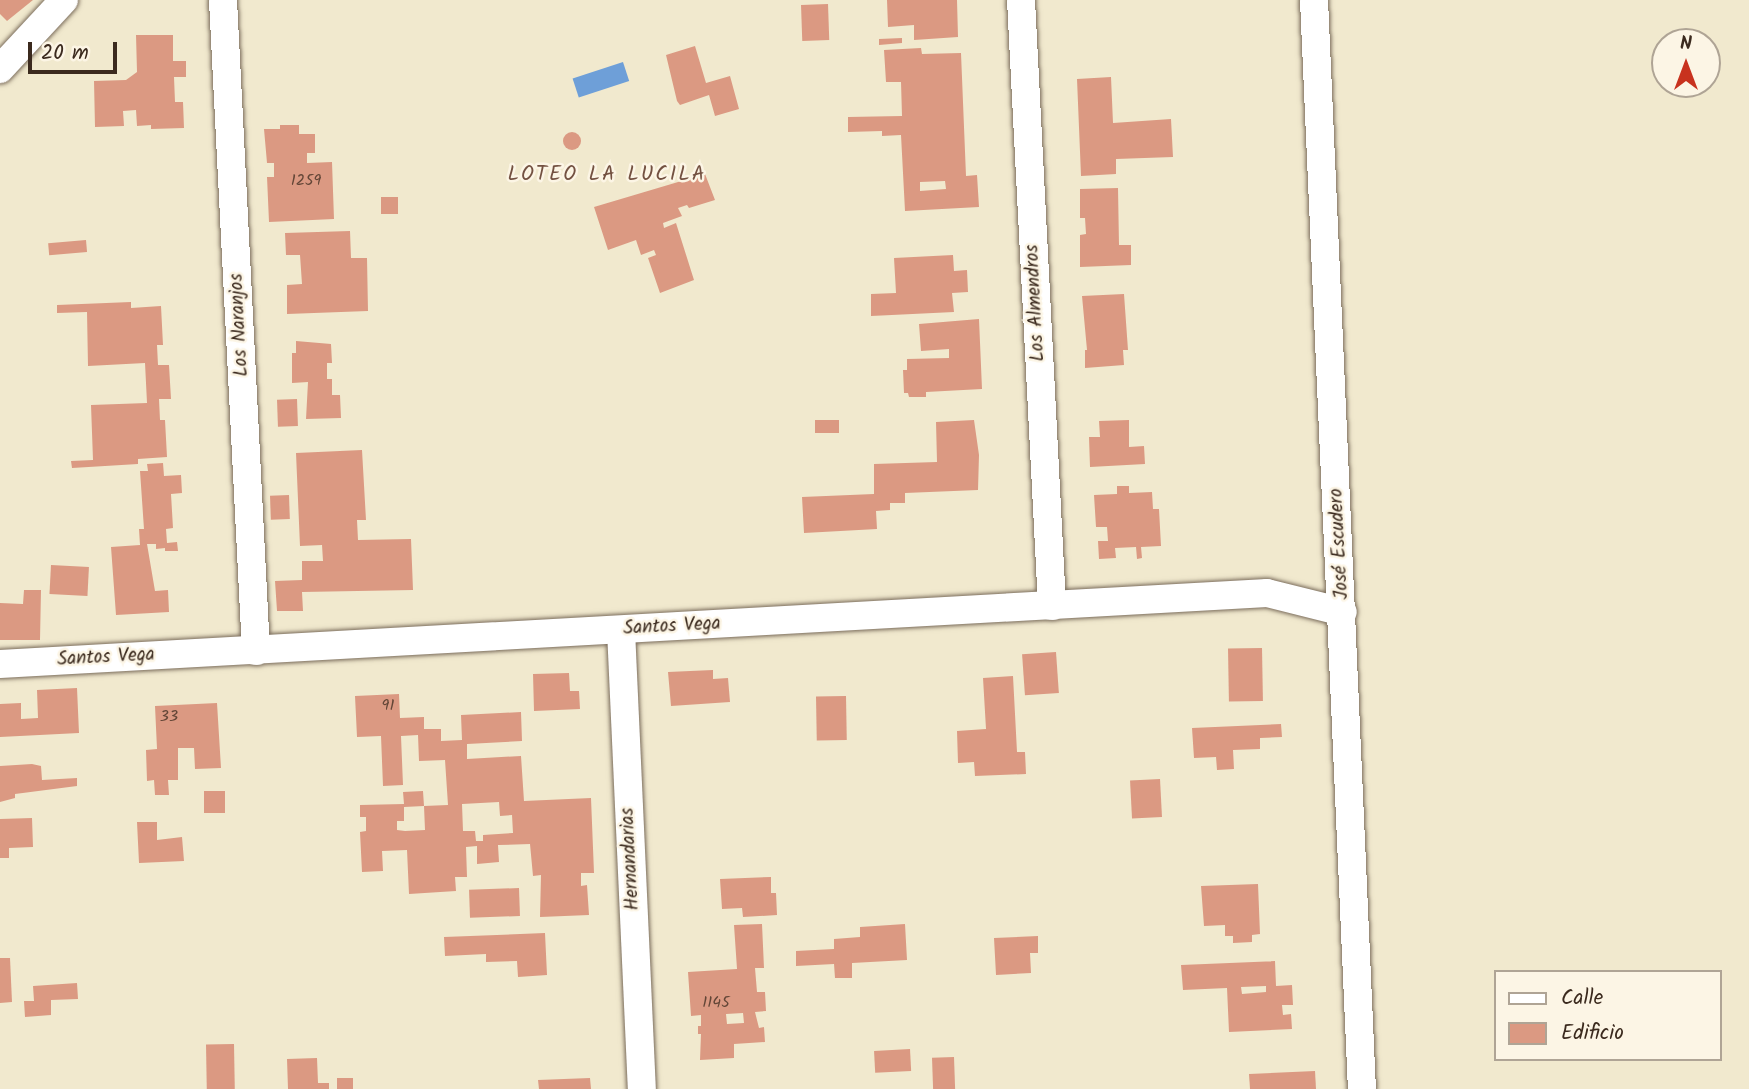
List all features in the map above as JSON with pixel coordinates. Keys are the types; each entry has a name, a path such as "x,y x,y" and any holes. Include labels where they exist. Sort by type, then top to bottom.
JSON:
{"street":[{"path":"0,69 64,0"},
{"name":"Los Naranjos","path":"223,0 256,651"},
{"name":"Los Almendros","path":"1021,0 1052,606"},
{"name":"José Escudero","path":"1314,0 1362,1089"},
{"name":"Santos Vega","path":"0,664 1266,593 1343,612"},
{"name":"Hernandarias","path":"621,629 642,1089"}],"water":[{"path":"623,62 629,81 579,97 573,78"}],"building":[{"path":"0,0 33,0 7,21 0,14"},
{"path":"887,0 957,0 958,37 914,40 914,25 888,27"},
{"path":"828,4 829,40 802,41 801,5"},
{"path":"136,35 173,35 173,61 186,61 186,77 174,77 175,102 183,102 184,128 151,129 151,125 137,126 136,110 123,111 124,126 95,127 94,81 126,80 137,72"},
{"path":"902,38 902,43 879,45 879,39"},
{"path":"695,46 706,83 730,76 739,109 715,116 709,95 680,105 677,101 666,55"},
{"path":"921,48 922,54 961,53 966,176 977,175 979,207 905,211 901,135 882,136 882,131 848,132 848,117 902,116 901,82 886,82 884,50","holes":["945,181 946,189 920,191 920,182"]},
{"path":"1111,77 1113,123 1171,119 1173,157 1116,159 1116,174 1081,176 1077,79"},
{"path":"280,125 299,125 299,134 315,134 315,153 307,153 307,163 332,162 334,219 269,222 267,177 274,177 274,163 267,163 264,129 280,129"},
{"path":"568,132 576,132 581,141 579,148 568,150 563,145 563,137"},
{"path":"705,174 715,200 689,208 687,205 678,208 682,216 663,223 664,228 676,223 694,280 660,293 648,258 656,255 654,250 641,255 636,240 608,250 594,207"},
{"path":"1118,188 1119,245 1131,245 1131,265 1080,267 1080,235 1086,234 1085,218 1080,218 1080,189"},
{"path":"381,197 398,197 398,214 381,214"},
{"path":"350,231 351,258 367,258 368,311 287,314 287,285 302,284 300,255 286,255 285,233"},
{"path":"86,240 87,252 49,255 48,243"},
{"path":"953,255 954,271 967,270 968,292 952,293 954,312 871,316 871,294 896,293 894,258"},
{"path":"1124,294 1128,350 1123,350 1124,365 1085,368 1087,350 1082,296"},
{"path":"131,302 131,308 161,306 163,345 157,345 158,365 169,365 171,399 159,399 160,420 165,420 167,457 138,459 138,464 72,468 71,461 93,460 91,405 147,403 145,363 88,366 87,312 57,313 57,305"},
{"path":"979,319 982,389 926,392 926,397 909,397 908,393 904,393 903,370 907,370 907,359 949,358 949,349 921,351 919,324"},
{"path":"296,341 331,344 332,363 327,363 327,379 332,379 332,395 340,395 341,418 306,419 308,382 292,383 292,353 296,353"},
{"path":"297,399 298,426 278,427 277,400"},
{"path":"815,420 839,420 839,433 815,433"},
{"path":"974,420 979,455 978,490 905,493 905,503 890,503 890,510 876,511 877,529 804,533 802,497 874,494 874,464 937,462 936,422"},
{"path":"1129,420 1129,447 1144,446 1145,464 1090,467 1089,437 1100,437 1099,421"},
{"path":"362,450 366,520 357,520 358,540 411,539 413,590 302,592 303,611 277,611 275,581 302,580 302,561 323,561 322,545 300,546 296,453"},
{"path":"163,463 164,476 181,475 182,493 171,494 173,528 166,529 167,543 177,542 178,551 156,549 156,544 147,544 155,591 168,590 169,612 116,615 111,547 140,545 139,529 144,529 140,471 148,471 147,464"},
{"path":"1117,486 1129,486 1129,493 1152,492 1153,509 1159,509 1161,546 1141,547 1142,558 1137,559 1136,547 1115,548 1116,558 1099,559 1098,541 1108,541 1107,527 1096,527 1094,495 1117,494"},
{"path":"289,495 290,519 271,520 270,496"},
{"path":"51,565 89,567 87,596 49,594"},
{"path":"24,590 41,590 40,640 0,640 0,603 23,604"},
{"path":"1262,648 1263,701 1229,702 1228,649"},
{"path":"1056,652 1059,693 1025,695 1022,654"},
{"path":"713,670 713,679 728,678 730,702 671,706 668,672"},
{"path":"569,673 570,691 579,691 580,709 534,711 533,674"},
{"path":"1013,676 1017,752 1025,752 1026,774 975,776 974,762 958,763 957,731 986,729 983,678"},
{"path":"77,688 79,733 0,737 0,704 21,703 21,719 38,718 37,690"},
{"path":"399,694 400,718 424,717 424,729 441,729 441,741 462,740 461,715 521,712 522,741 467,744 467,759 521,756 524,801 591,798 594,873 581,873 581,886 587,885 589,915 540,917 541,875 533,876 530,844 498,845 499,862 477,864 477,846 466,847 467,877 455,877 456,891 409,894 407,850 382,851 383,871 362,872 360,832 366,831 366,817 360,817 360,805 404,804 403,792 423,791 424,806 448,805 445,760 419,761 418,735 401,736 403,785 383,786 381,736 357,737 355,696","holes":["499,802 500,816 512,815 513,833 483,835 483,841 476,841 475,831 463,831 462,804","424,806 425,830 397,830 397,821 404,821 404,807"]},
{"path":"846,696 847,740 817,741 816,697"},
{"path":"217,703 221,768 195,769 194,748 178,748 178,780 168,780 169,795 155,795 154,780 147,781 146,750 157,749 155,706"},
{"path":"1281,724 1282,737 1260,738 1260,749 1233,750 1234,769 1217,770 1216,757 1194,758 1192,728"},
{"path":"0,766 41,766 42,780 77,778 77,786 15,794 15,798 0,802"},
{"path":"1160,779 1162,817 1132,819 1130,781"},
{"path":"204,791 225,791 225,813 204,813"},
{"path":"32,818 33,847 9,848 9,858 0,858 0,819"},
{"path":"137,822 157,822 157,840 182,837 184,861 139,863"},
{"path":"771,877 771,893 776,893 777,915 743,917 742,908 722,909 720,879"},
{"path":"1258,884 1260,934 1252,935 1252,942 1233,943 1233,936 1225,936 1225,925 1204,926 1201,886"},
{"path":"519,888 520,916 470,918 469,890"},
{"path":"762,924 764,968 755,968 757,992 765,992 766,1011 755,1012 759,1028 764,1027 765,1042 734,1044 734,1058 700,1060 701,1034 698,1034 698,1026 701,1026 701,1015 691,1016 688,972 737,969 734,925","holes":["743,1013 744,1023 727,1024 726,1014"]},
{"path":"905,924 907,960 852,963 852,978 835,978 834,964 796,966 796,951 834,949 834,939 860,937 860,927"},
{"path":"545,933 547,975 518,977 517,961 486,962 486,954 445,956 444,937"},
{"path":"1038,936 1038,953 1030,953 1031,973 996,975 994,938"},
{"path":"0,958 10,958 12,1002 0,1003"},
{"path":"1275,961 1276,986 1292,985 1293,1005 1282,1005 1283,1015 1291,1014 1292,1029 1229,1032 1227,988 1183,990 1181,965","holes":["1266,986 1266,992 1242,994 1241,987"]},
{"path":"77,983 78,999 51,1000 51,1015 25,1017 24,1001 34,1001 33,986"},
{"path":"206,1044 234,1044 235,1089 207,1089"},
{"path":"910,1049 911,1071 875,1073 874,1051"},
{"path":"954,1057 955,1089 933,1089 932,1058"},
{"path":"317,1058 318,1083 329,1083 329,1089 288,1089 287,1059"},
{"path":"1315,1071 1316,1089 1250,1089 1249,1074"},
{"path":"337,1078 353,1078 353,1089 337,1089"},
{"path":"590,1078 591,1089 539,1089 538,1080"}],"district":[{"name":"LOTEO LA LUCILA","path":"607,175"}]}
